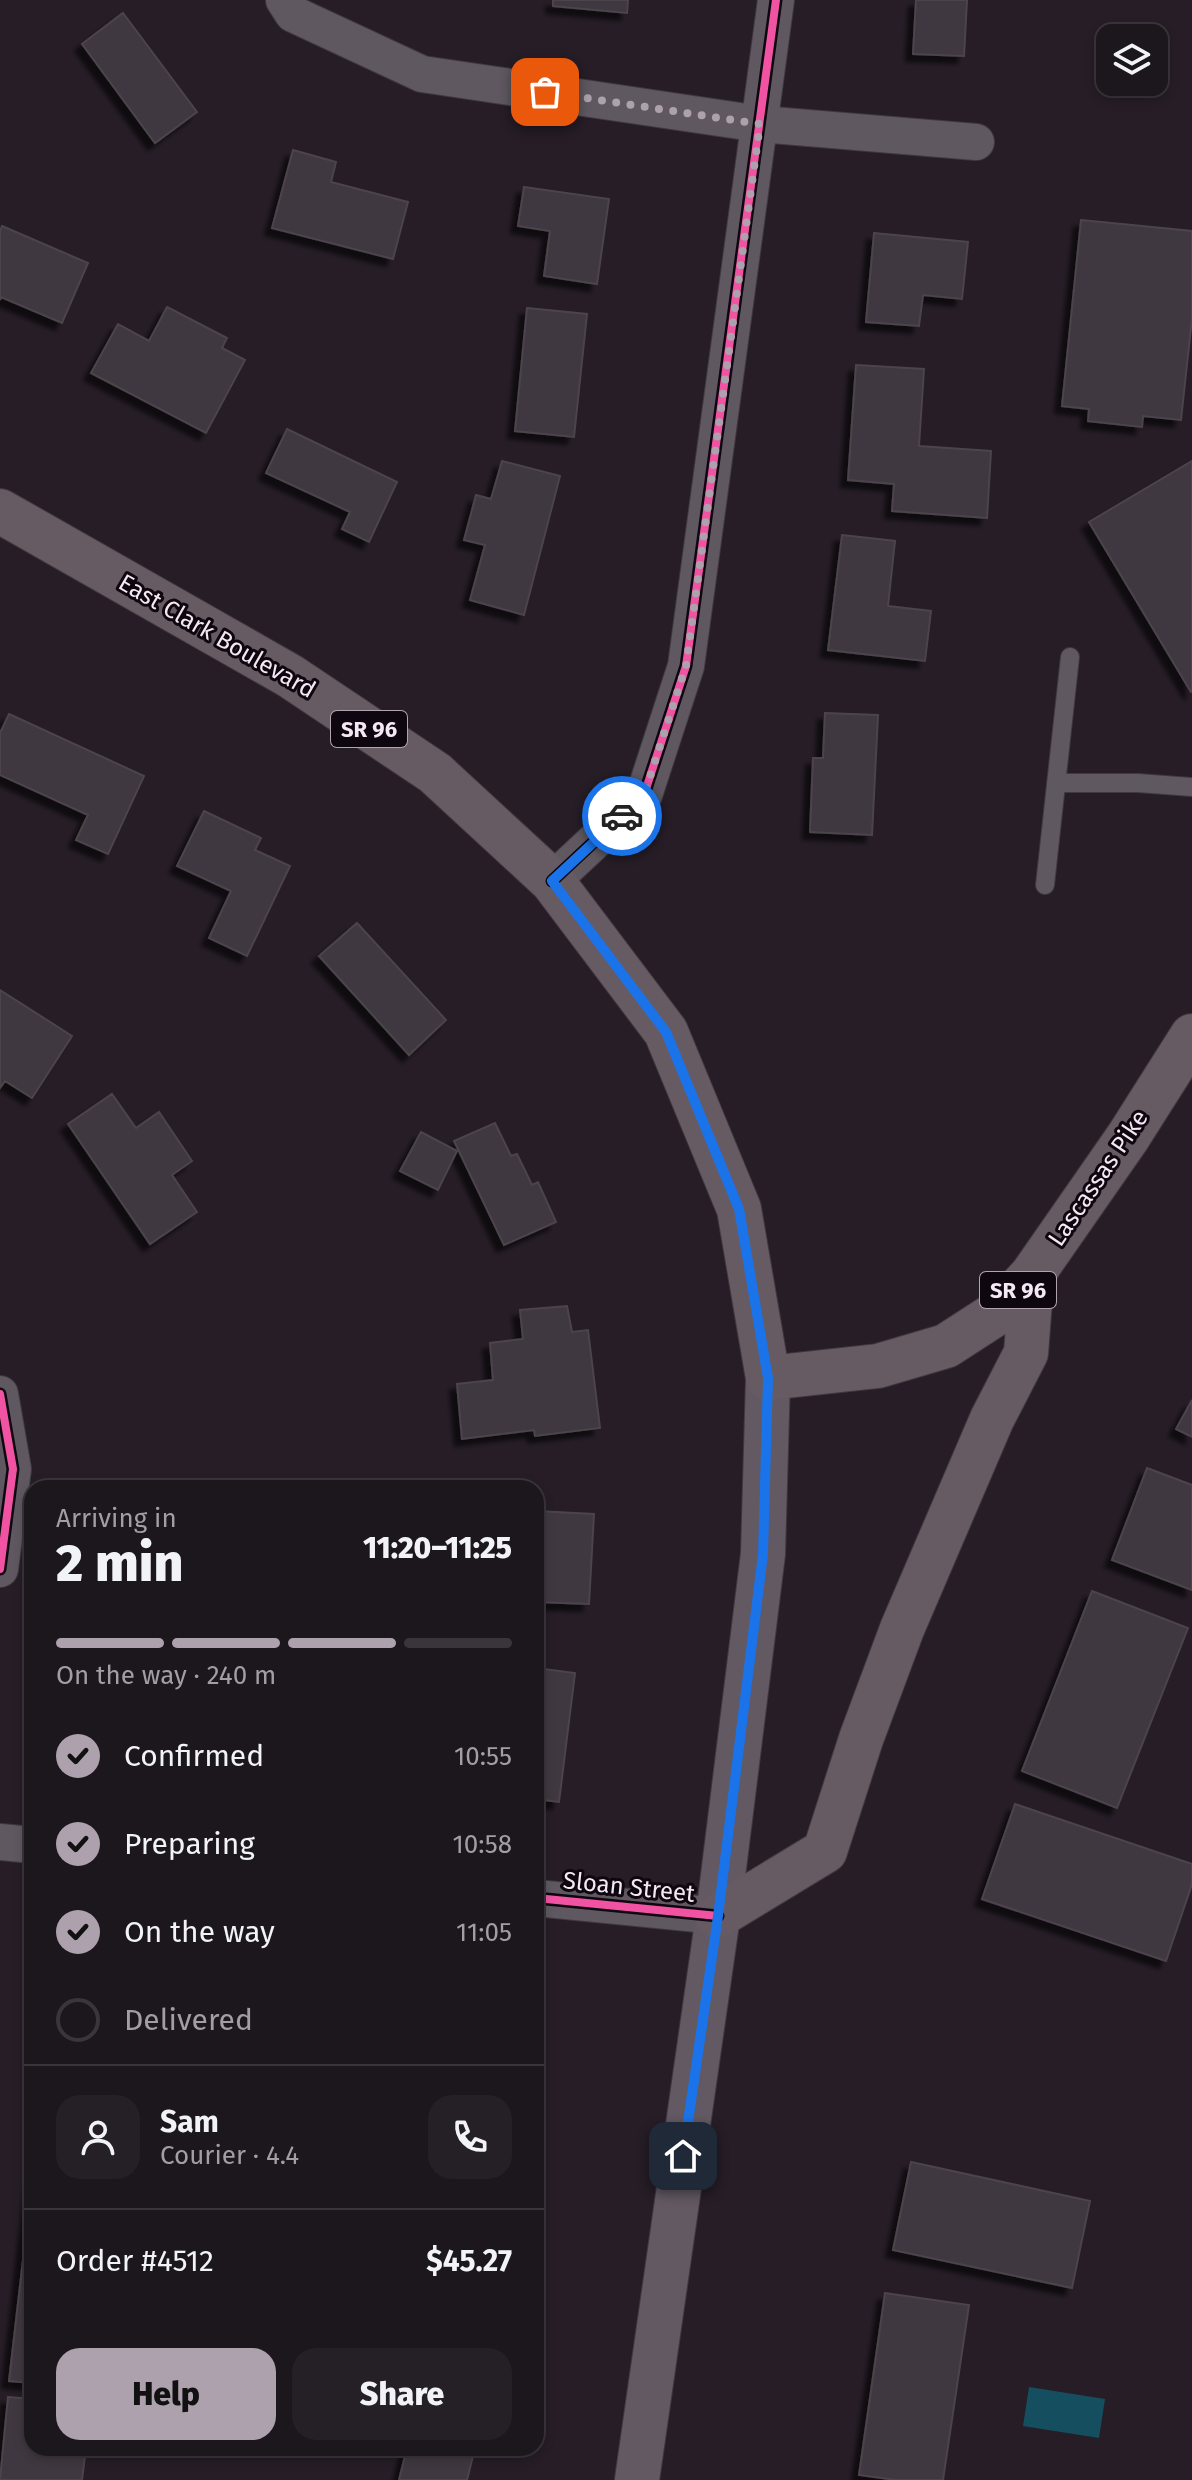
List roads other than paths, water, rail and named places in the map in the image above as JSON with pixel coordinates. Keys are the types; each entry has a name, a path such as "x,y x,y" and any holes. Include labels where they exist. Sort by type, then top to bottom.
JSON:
{"main road":[{"name":"East Clark Boulevard","path":"0,511 290,676 330,702 435,773 552,881 666,1032 739,1209 768,1378"},
{"name":"Lascassas Pike","path":"768,1378 878,1366 946,1346 997,1313 1032,1275 1128,1137 1192,1036"},
{"path":"718,1916 825,1851 861,1739 902,1629 992,1419 1026,1353 1032,1275"},
{"path":"637,2480 718,1916 763,1554 768,1378"}],"street":[{"path":"284,0 293,14 422,74 760,124 976,142"},
{"path":"552,881 644,795 686,666 776,0"},
{"path":"0,1394 13,1469 1,1560"},
{"path":"0,1842 24,1844"},
{"name":"Sloan Street","path":"544,1899 718,1916"}],"lane":[{"path":"1045,885 1070,657"},
{"path":"1056,783 1138,783 1192,787"}],"water":[{"path":"1029,2387 1105,2399 1099,2438 1023,2426"}]}
